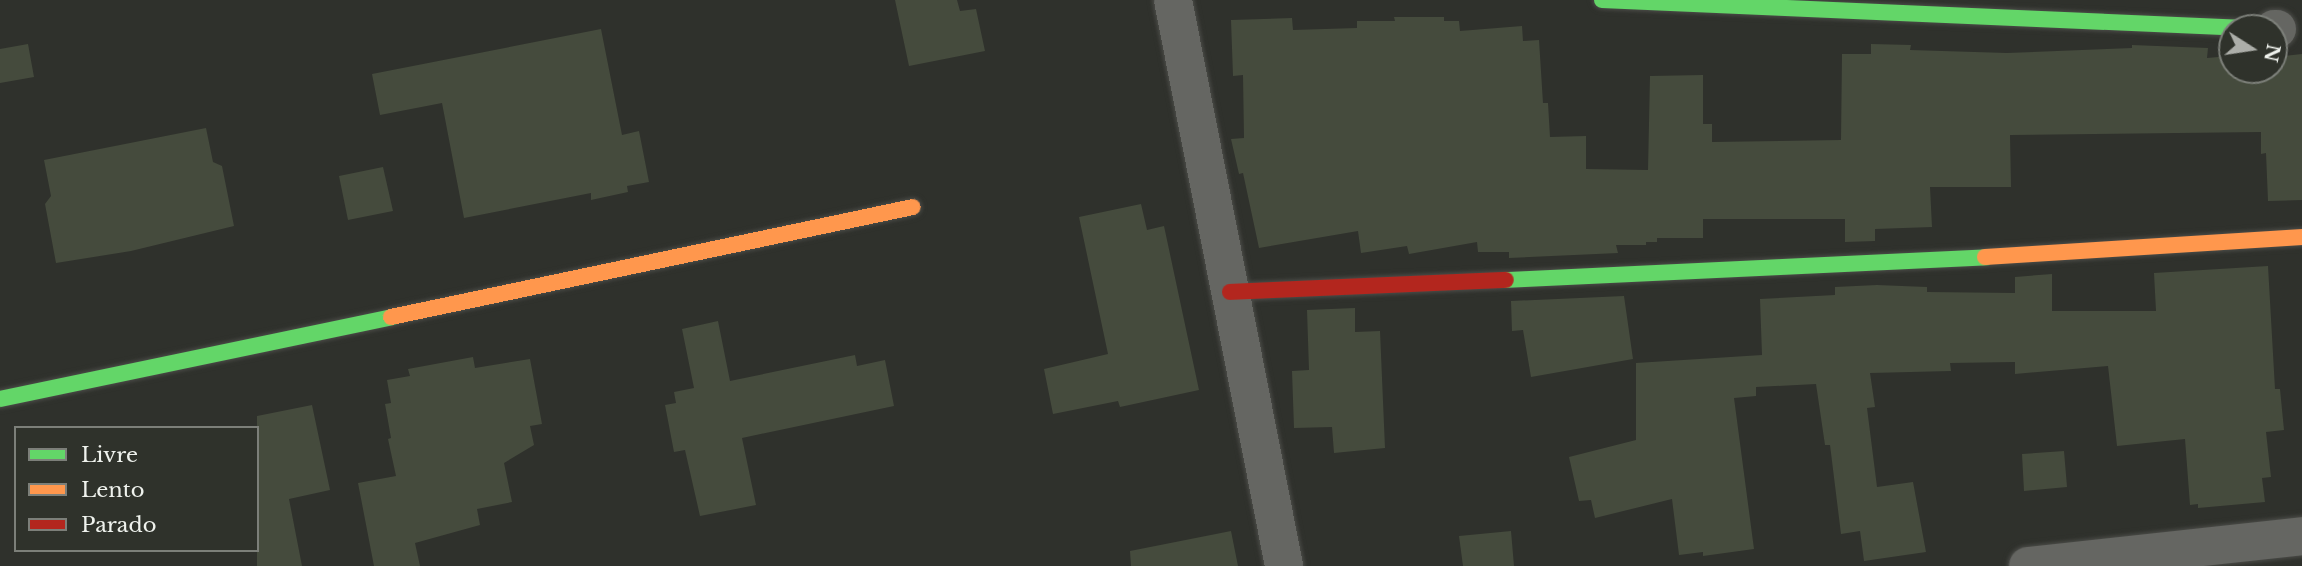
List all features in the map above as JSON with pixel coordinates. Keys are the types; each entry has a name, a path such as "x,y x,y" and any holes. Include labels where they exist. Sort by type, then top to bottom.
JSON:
{"street":[{"path":"1172,0 1284,566"},
{"path":"1602,0 2218,27"},
{"path":"0,399 913,207"},
{"path":"1230,292 1898,262 2302,237"},
{"path":"2028,566 2302,536"}],"building":[{"path":"895,0 957,0 960,11 976,9 985,51 909,66"},
{"path":"1394,17 1444,17 1444,21 1459,21 1460,31 1522,26 1523,41 1539,40 1543,103 1548,103 1550,137 1586,136 1586,169 1648,170 1650,76 1703,75 1703,124 1712,124 1712,142 1841,140 1842,54 1871,54 1871,44 1911,45 1910,50 2007,53 2132,48 2132,45 2208,48 2207,58 2218,57 2218,84 2288,84 2288,56 2302,54 2302,200 2268,201 2266,153 2261,154 2261,132 2010,135 2011,187 1930,187 1932,227 1875,229 1875,241 1845,242 1845,219 1703,219 1703,238 1657,238 1657,242 1646,242 1646,245 1616,245 1618,253 1509,258 1509,252 1478,252 1477,242 1409,254 1407,246 1361,253 1358,231 1259,248 1243,173 1239,174 1231,139 1244,138 1243,75 1233,76 1231,20 1292,18 1293,30 1357,28 1357,21 1395,21"},
{"path":"601,29 622,135 639,131 649,182 627,186 628,192 591,200 591,193 464,218 442,103 380,115 372,74"},
{"path":"28,44 34,77 0,83 0,49"},
{"path":"206,128 213,162 222,166 234,226 131,251 56,263 45,204 51,196 44,160"},
{"path":"383,167 393,211 348,220 339,176"},
{"path":"1141,204 1147,230 1164,226 1199,390 1120,407 1118,401 1053,414 1044,369 1108,354 1079,217"},
{"path":"2268,266 2275,389 2280,389 2284,430 2266,432 2271,477 2262,478 2265,502 2198,508 2198,504 2190,505 2185,439 2117,446 2108,366 2015,374 2015,362 1950,363 1951,371 1870,373 1875,407 1867,408 1877,487 1913,482 1926,552 1864,561 1860,531 1841,534 1830,445 1825,445 1816,384 1756,387 1756,396 1734,398 1754,549 1703,556 1703,552 1679,555 1672,499 1595,518 1591,500 1579,501 1569,457 1636,440 1636,363 1762,355 1760,299 1835,295 1835,287 1877,285 1927,287 1927,292 2015,293 2015,277 2052,274 2052,311 2156,311 2154,273"},
{"path":"1624,296 1633,359 1531,377 1523,330 1512,331 1511,301"},
{"path":"1355,308 1355,332 1380,331 1385,448 1334,453 1332,427 1294,428 1292,371 1309,370 1307,310"},
{"path":"718,321 730,381 855,355 857,366 885,360 894,406 742,438 756,505 700,516 685,450 674,452 665,405 676,403 674,392 694,388 682,329"},
{"path":"473,357 475,368 530,359 542,424 530,426 534,445 504,463 512,502 477,509 480,525 415,543 420,566 374,566 358,483 396,476 388,439 391,438 385,404 391,403 387,380 410,376 408,369"},
{"path":"312,405 330,490 289,499 302,566 257,566 257,416"},
{"path":"2064,451 2067,487 2024,491 2022,454"},
{"path":"1231,531 1238,566 1131,566 1130,551"},
{"path":"1511,531 1514,566 1463,566 1459,536"}],"traffic: fast":[{"path":"1602,0 2218,27"},
{"path":"1506,280 1985,257"},
{"path":"0,399 391,317"}],"traffic: slow":[{"path":"391,317 913,207"},
{"path":"1985,257 2302,237"}],"traffic: jam":[{"path":"1230,292 1506,280"}]}
